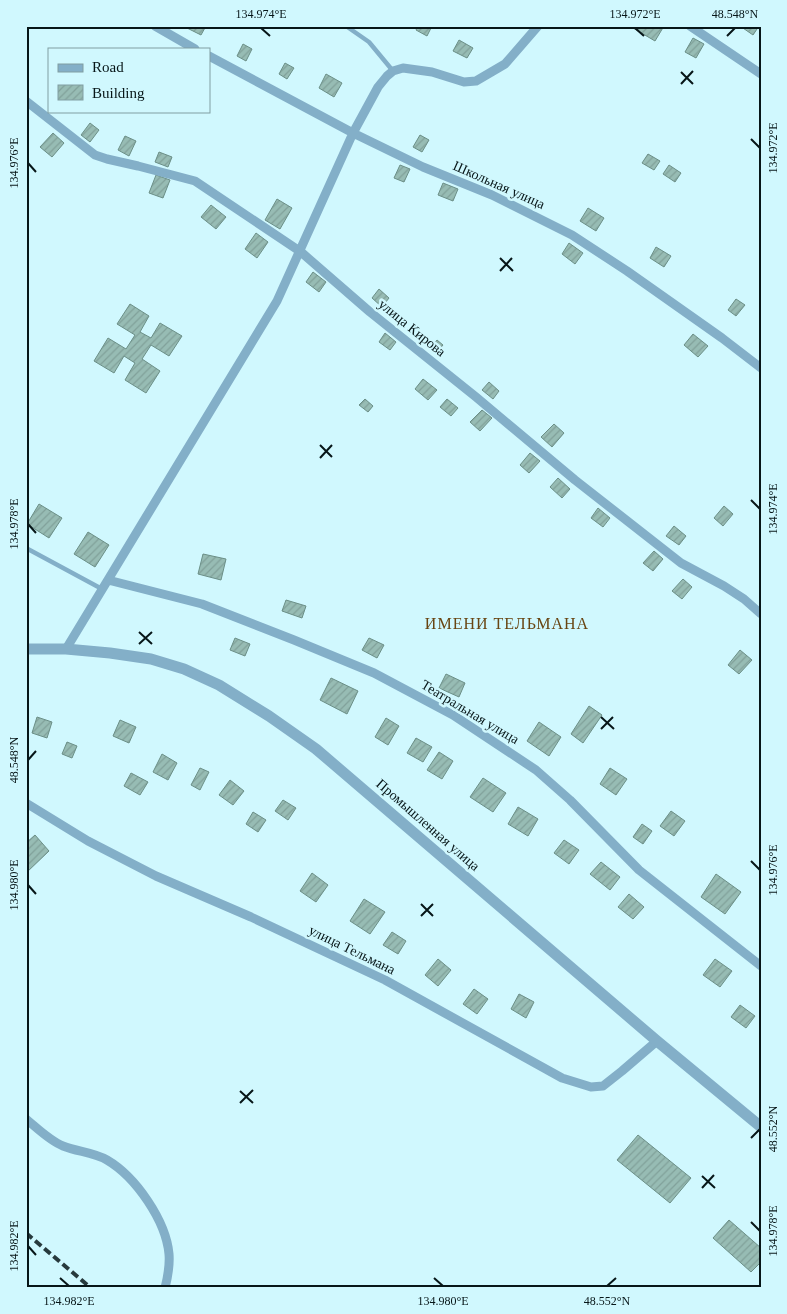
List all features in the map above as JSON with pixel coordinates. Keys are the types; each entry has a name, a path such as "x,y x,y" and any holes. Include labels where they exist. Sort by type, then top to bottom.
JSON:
{"street":[{"path":"155,26 193,48"},
{"path":"66,649 277,301 352,133 378,87 393,71 403,68 432,72 464,82 476,81 505,64 538,26"},
{"path":"690,26 761,74"},
{"name":"Школьная улица","path":"210,57 352,133 422,167 492,195 572,235 627,271 761,368"},
{"name":"улица Кирова","path":"26,101 95,155 108,160 195,181 300,252 370,312 583,486 681,563 724,586 744,599 761,614"},
{"name":"Театральная улица","path":"108,580 202,604 294,640 374,674 453,715 536,770 570,800 639,870 761,966"},
{"name":"Промышленная улица","path":"26,649 66,649 110,653 143,658 184,669 219,685 269,716 316,749 761,1127"},
{"name":"улица Тельмана","path":"26,803 88,841 156,876 251,917 384,980 562,1078 591,1087 603,1086 622,1072 657,1040"},
{"path":"26,1119 63,1146 94,1154 108,1160 135,1183 146,1197 161,1227 169,1252 169,1270 165,1288"}],"lane":[{"path":"346,26 369,42 393,71"},
{"path":"26,548 102,589"}],"building":[{"path":"188,26 206,26 201,35 187,28"},
{"path":"418,26 432,26 427,36 416,30"},
{"path":"635,26 664,26 655,41 633,28"},
{"path":"740,26 759,26 753,35"},
{"path":"693,38 704,44 696,58 685,52"},
{"path":"459,40 473,48 467,58 453,51"},
{"path":"243,44 252,49 246,61 237,56"},
{"path":"285,63 294,68 287,79 279,74"},
{"path":"326,74 342,83 334,97 319,88"},
{"path":"90,123 99,130 90,142 81,135"},
{"path":"53,133 64,143 52,157 40,147"},
{"path":"420,135 429,140 422,152 413,147"},
{"path":"125,136 136,141 129,156 118,150"},
{"path":"159,152 172,157 168,167 155,162"},
{"path":"648,154 660,161 654,170 642,163"},
{"path":"400,165 410,169 404,182 394,178"},
{"path":"669,165 681,173 675,182 663,174"},
{"path":"156,175 170,180 163,198 149,193"},
{"path":"443,183 458,189 453,201 438,195"},
{"path":"277,199 292,208 280,229 265,220"},
{"path":"211,205 226,217 216,229 201,217"},
{"path":"588,208 604,218 596,231 580,221"},
{"path":"256,233 268,242 257,258 245,249"},
{"path":"569,243 583,253 575,264 562,254"},
{"path":"656,247 671,256 664,267 650,258"},
{"path":"313,272 326,282 319,292 306,282"},
{"path":"379,289 389,298 382,307 372,298"},
{"path":"736,299 745,305 736,316 728,310"},
{"path":"130,304 149,316 140,332 151,338 160,323 182,336 169,356 151,345 142,359 160,371 146,393 125,380 135,363 124,356 114,373 94,361 108,338 126,349 135,335 117,324"},
{"path":"385,333 396,342 390,350 379,342"},
{"path":"693,334 708,346 698,357 684,345"},
{"path":"437,340 443,345 437,352 431,347"},
{"path":"423,379 437,390 428,400 415,389"},
{"path":"489,382 499,391 493,399 482,390"},
{"path":"365,399 373,406 368,412 359,405"},
{"path":"447,399 458,408 451,416 440,407"},
{"path":"482,410 492,418 480,431 470,422"},
{"path":"554,424 564,433 552,447 541,437"},
{"path":"530,453 540,461 529,473 520,465"},
{"path":"558,478 570,489 562,498 550,487"},
{"path":"39,504 62,518 49,538 27,524"},
{"path":"724,506 733,514 723,526 714,518"},
{"path":"598,508 610,518 603,527 591,518"},
{"path":"674,526 686,536 679,545 666,536"},
{"path":"88,532 109,545 95,567 74,554"},
{"path":"654,551 663,559 653,571 643,563"},
{"path":"203,554 226,559 221,580 198,574"},
{"path":"683,579 692,587 682,599 672,591"},
{"path":"286,600 306,606 302,618 282,611"},
{"path":"235,638 250,644 245,656 230,650"},
{"path":"369,638 384,645 377,658 362,650"},
{"path":"740,650 752,660 739,674 728,665"},
{"path":"446,674 465,683 459,697 439,688"},
{"path":"331,678 358,691 347,714 320,700"},
{"path":"589,706 602,715 583,743 571,734"},
{"path":"37,717 52,722 47,738 32,733"},
{"path":"386,718 399,726 388,745 375,737"},
{"path":"120,720 136,727 129,743 113,736"},
{"path":"539,722 561,737 549,756 527,741"},
{"path":"416,738 432,747 423,762 407,753"},
{"path":"67,742 77,746 72,758 62,754"},
{"path":"439,752 453,761 442,779 427,770"},
{"path":"162,754 177,763 168,780 153,772"},
{"path":"200,768 209,772 200,790 191,785"},
{"path":"610,768 627,779 616,795 600,784"},
{"path":"131,773 148,782 140,795 124,786"},
{"path":"483,778 506,793 493,812 470,797"},
{"path":"230,780 244,791 233,805 219,795"},
{"path":"283,800 296,808 288,820 275,811"},
{"path":"518,807 538,819 528,836 508,824"},
{"path":"671,811 685,821 674,836 660,826"},
{"path":"253,812 266,820 258,832 246,824"},
{"path":"642,824 652,831 643,844 633,837"},
{"path":"35,835 49,851 26,873 26,843"},
{"path":"564,840 579,850 569,864 554,853"},
{"path":"601,862 620,877 610,890 590,874"},
{"path":"312,873 328,885 316,902 300,891"},
{"path":"716,874 741,892 725,914 701,897"},
{"path":"629,894 644,907 633,919 618,907"},
{"path":"364,899 385,912 370,934 350,921"},
{"path":"392,932 406,941 398,954 383,945"},
{"path":"438,959 451,970 438,986 425,975"},
{"path":"715,959 732,971 720,987 703,975"},
{"path":"474,989 488,999 477,1014 463,1004"},
{"path":"519,994 534,1002 526,1018 511,1009"},
{"path":"740,1005 755,1016 746,1028 731,1017"},
{"path":"638,1135 691,1178 670,1203 617,1160"},
{"path":"729,1220 761,1248 761,1262 751,1272 713,1238"}],"railway":[{"path":"26,1233 91,1288"}],"district":[{"name":"ИМЕНИ ТЕЛЬМАНА","path":"507,623"}]}
